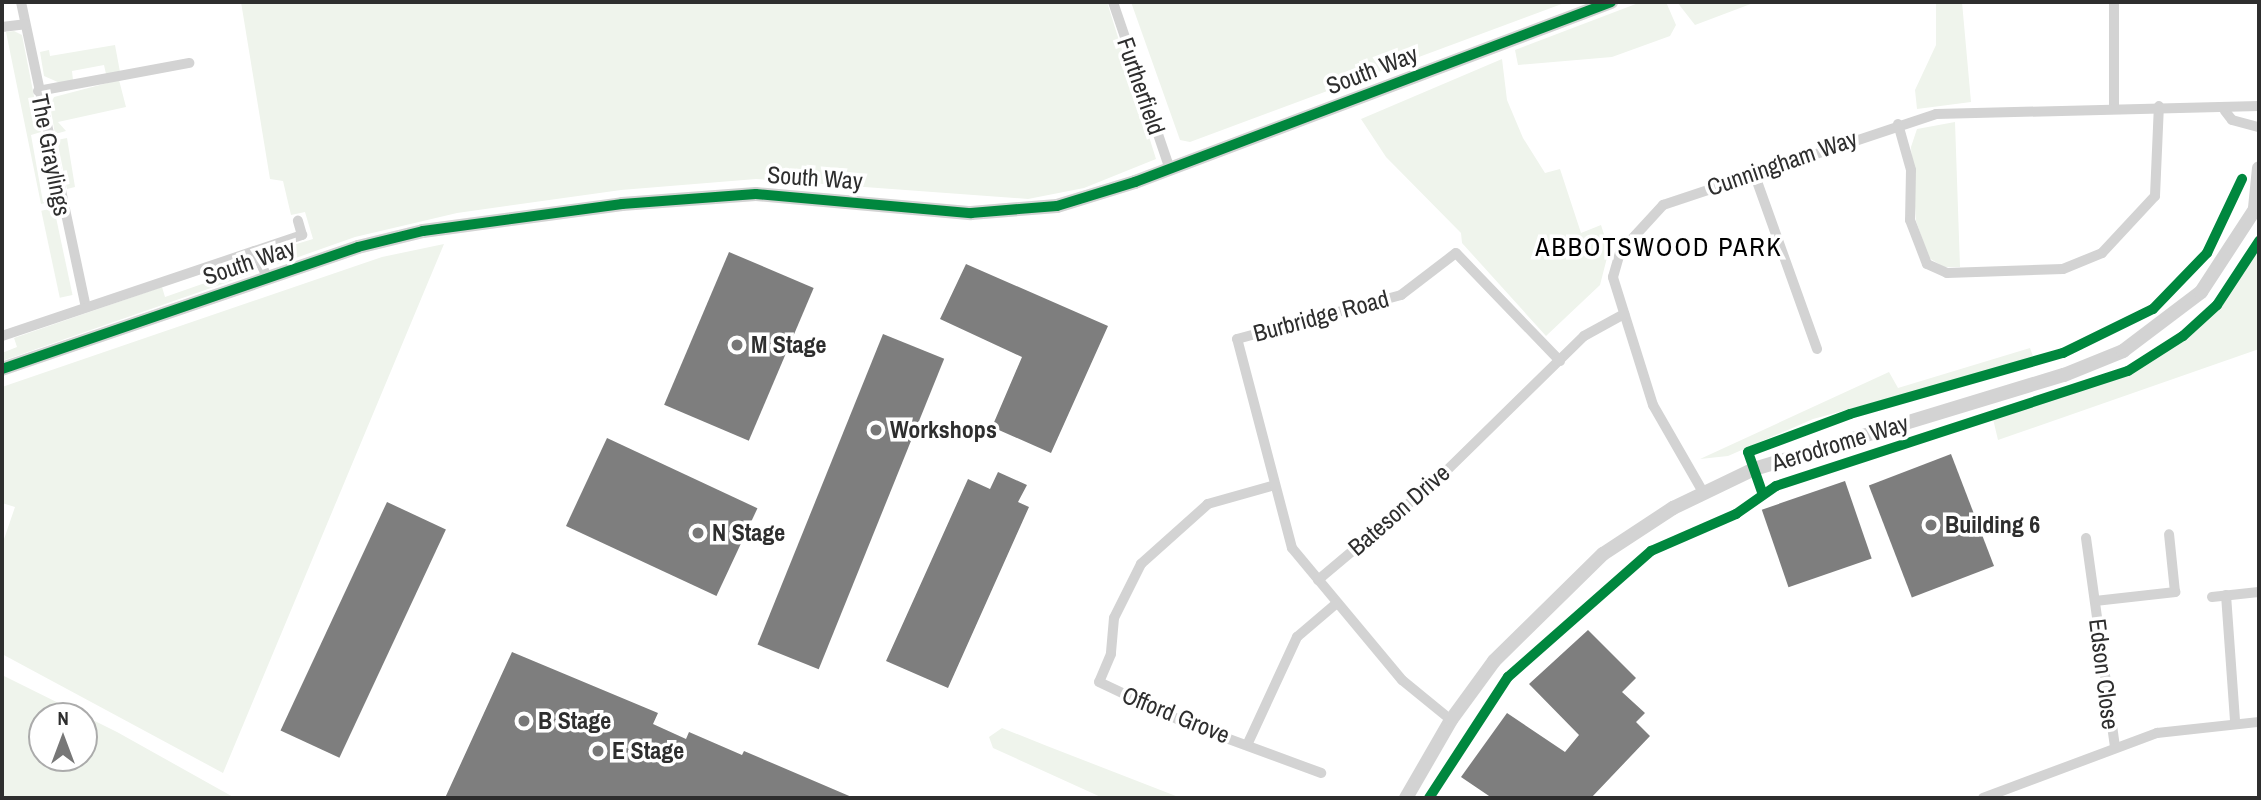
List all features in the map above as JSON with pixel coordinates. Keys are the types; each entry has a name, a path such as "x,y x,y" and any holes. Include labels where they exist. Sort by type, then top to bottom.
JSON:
{"street":[{"name":"The Graylings","path":"21,2 86,307"},
{"name":"Furtherfield","path":"1113,2 1170,169"},
{"name":"South Way","path":"2,369 267,277 423,231 608,206 756,194 1019,212 1085,199 1611,2"},
{"path":"2114,2 2114,106"},
{"path":"2,27 25,23"},
{"path":"38,91 189,63"},
{"name":"Cunningham Way","path":"2225,111 2233,103 2259,106"},
{"path":"1898,124 1911,170 1910,220 1927,264 1948,273 2063,269 2102,253 2151,203 2160,177 2159,106"},
{"name":"Cunningham Way","path":"1703,492 1653,405 1614,277 1616,261 1656,211 1670,201 1898,124 1958,111 2159,106 2225,111 2232,120 2259,127"},
{"name":"Aerodrome Way","path":"1406,798 1451,720 1494,661 1578,574 1703,492 1754,469 2064,375 2123,351 2201,292 2232,252 2257,206 2259,168"},
{"path":"1755,173 1817,349"},
{"name":"South Way","path":"2,335 302,236 298,222"},
{"name":"South Way","path":"255,251 267,277"},
{"name":"Burbridge Road","path":"1318,580 1292,548 1237,340 1401,295 1456,253 1560,361"},
{"name":"Bateson Drive","path":"1318,580 1438,479 1594,328 1624,314"},
{"name":"Offord Grove","path":"1275,485 1208,504 1141,564 1114,618 1111,654 1099,682 1188,724 1248,743 1321,774"},
{"name":"Edson Close","path":"2095,601 2175,592 2169,534"},
{"name":"Edson Close","path":"2086,538 2115,747"},
{"path":"1318,580 1402,680 1451,720"},
{"path":"2212,597 2259,592"},
{"path":"2226,595 2235,722"},
{"name":"Offord Grove","path":"1248,743 1297,637 1337,603"},
{"path":"1983,798 2115,747 2178,728 2259,722"}],"shaded area":[{"path":"241,2 1107,2 1156,159 1084,188 1028,199 756,179 621,190 457,213 355,237 273,266 267,261 270,252 313,239 305,212 291,215 283,181 270,179"},
{"path":"1131,2 1567,2 1190,142 1180,140"},
{"path":"1641,2 1666,2 1676,25 1670,36 1612,57 1518,65 1515,50"},
{"path":"1677,2 1756,2 1695,25"},
{"path":"1936,2 1962,2 1971,102 1917,109 1915,90 1936,45"},
{"path":"14,31 22,35 41,132 31,135 43,202 54,201 41,204 6,32"},
{"path":"115,45 120,72 106,74 104,65 72,71 73,80 60,83 44,76 40,52 49,50 50,56"},
{"path":"1502,59 1507,100 1523,138 1545,173 1560,169 1581,233 1601,225 1609,250 1600,285 1546,336 1462,243 1461,233 1386,157 1361,119"},
{"path":"119,80 126,107 58,122 66,131 55,134 50,105 54,97"},
{"path":"1955,122 1960,267 1944,267 1929,258 1916,221 1911,147 1917,129"},
{"path":"67,138 75,187 67,189 57,140"},
{"path":"54,208 73,295 60,298 41,211"},
{"path":"444,244 223,773 98,706 98,702 91,702 2,654 2,545 15,507 2,503 2,387 382,257"},
{"path":"2259,249 2259,349 1998,440 1993,419 2132,373 2186,338 2219,307"},
{"path":"243,259 252,264 251,274 2,361 2,353 17,347 14,338 162,287 165,297 205,283 202,273"},
{"path":"2030,348 2034,359 1813,419 1728,456 1700,459 1889,372 1898,388"},
{"path":"2,675 56,702 28,702 28,772 98,772 98,723 235,798 2,798"},
{"path":"1002,728 1181,798 1103,798 993,748 989,737"}],"building":[{"name":"M Stage","path":"729,252 814,288 749,441 664,405"},
{"name":"Workshops","path":"966,264 1108,326 1051,453 992,427 1022,357 940,319"},
{"name":"Workshops","path":"883,334 944,359 819,669 758,645"},
{"path":"607,438 757,508 716,596 566,526"},
{"name":"Building 6","path":"1951,454 1994,566 1912,598 1869,486"},
{"name":"Workshops","path":"998,472 1027,485 1018,502 1029,507 948,688 886,661 968,479 990,489"},
{"path":"1845,481 1872,559 1788,587 1762,510"},
{"path":"387,502 446,529 339,758 281,730"},
{"path":"1588,630 1636,678 1622,692 1645,713 1636,722 1650,736 1591,798 1492,798 1461,777 1507,713 1565,752 1579,735 1529,684"},
{"path":"512,652 658,713 653,724 686,739 689,732 742,755 744,751 854,798 445,798"}],"cycle path":[{"path":"2,369 358,247 423,231 622,204 756,194 971,213 1057,206 1135,182 1611,2"},
{"path":"1762,492 1748,452 1850,414 2063,353 2153,309 2207,253 2242,179"},
{"path":"1429,798 1508,677 1651,551 1736,514 1776,486 2128,371 2183,336 2217,305 2259,241"}],"place":[{"name":"M Stage","path":"737,345"},
{"name":"Workshops","path":"876,430"},
{"name":"Building 6","path":"1931,525"},
{"name":"N Stage","path":"698,533"},
{"name":"B Stage","path":"524,721"},
{"name":"E Stage","path":"598,751"}],"district":[{"name":"ABBOTSWOOD PARK","path":"1659,247"}]}
